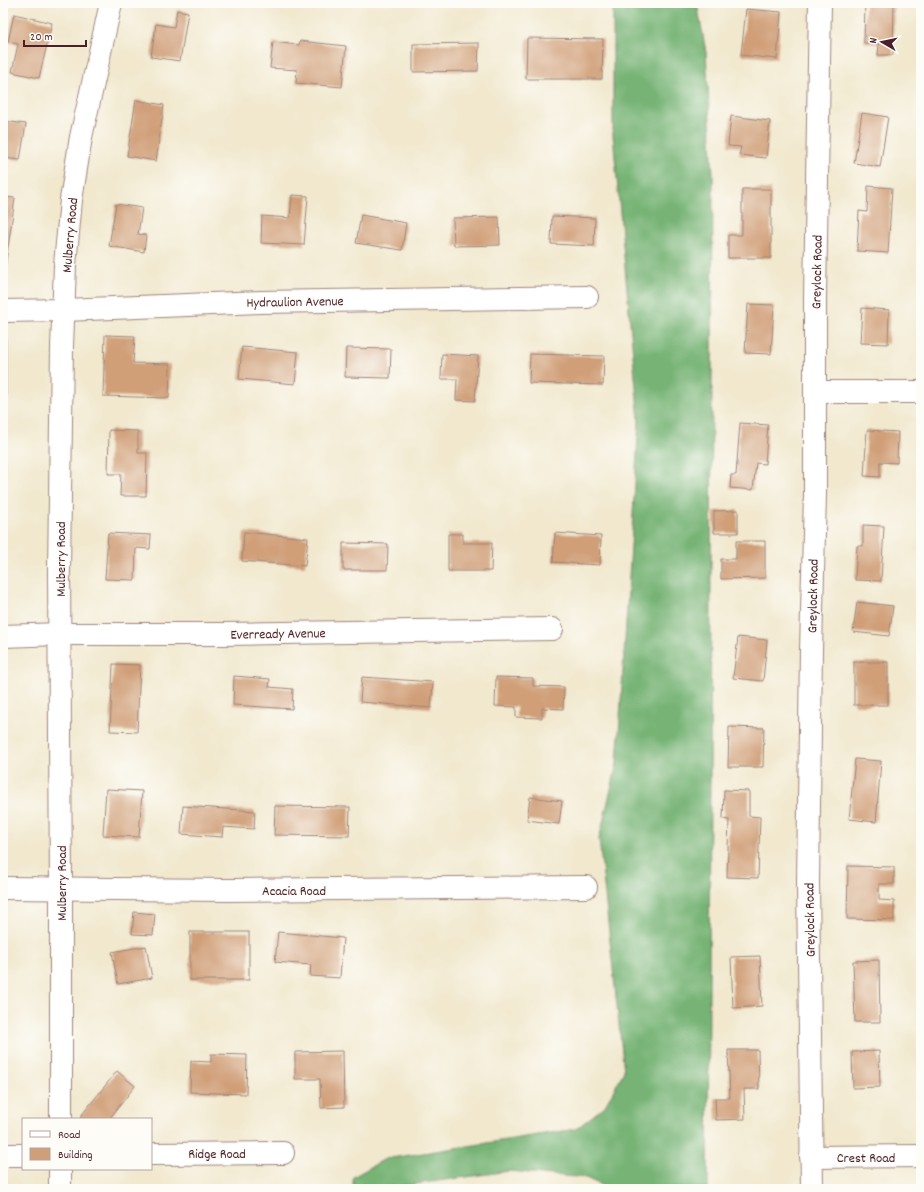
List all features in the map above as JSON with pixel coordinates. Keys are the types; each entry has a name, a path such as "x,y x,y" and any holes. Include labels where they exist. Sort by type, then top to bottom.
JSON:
{"street":[{"name":"Mulberry Road","path":"61,1118 60,571 62,347 65,265 71,200 81,137 111,3"},
{"name":"Greylock Road","path":"812,1189 808,883 816,392 815,298 820,3"},
{"name":"Hydraulion Avenue","path":"3,311 261,302 587,297"},
{"path":"816,392 921,392"},
{"name":"Everready Avenue","path":"3,636 60,634 222,634 552,629"},
{"name":"Acacia Road","path":"3,888 61,890 229,890 586,888"},
{"name":"Ridge Road","path":"152,1154 283,1153"},
{"path":"3,1156 22,1155"},
{"name":"Crest Road","path":"812,1157 921,1156"},
{"path":"60,1170 60,1189"}],"green space":[{"path":"697,3 706,52 713,176 708,1189 609,1189 586,1178 509,1171 380,1189 353,1189 353,1177 385,1159 576,1129 605,1106 624,1071 599,839 617,764 639,421 613,135 613,4"}],"building":[{"path":"865,3 894,3 893,55 878,55 879,44 864,43"},
{"path":"746,9 781,12 777,59 741,55"},
{"path":"177,10 188,12 180,61 151,57 156,24 174,27"},
{"path":"14,14 52,23 39,78 12,72 18,44 8,42"},
{"path":"527,38 603,39 602,79 526,79"},
{"path":"300,41 346,46 342,87 296,83 297,70 270,68 273,42 299,45"},
{"path":"479,43 478,71 413,72 413,44"},
{"path":"136,100 164,105 156,161 127,156"},
{"path":"862,113 888,117 880,167 854,163"},
{"path":"731,116 770,121 766,158 739,155 741,147 728,146"},
{"path":"3,121 26,124 20,160 3,158"},
{"path":"868,186 892,188 888,253 857,251 859,211 867,212"},
{"path":"742,189 771,189 771,258 728,258 728,235 742,235"},
{"path":"292,195 308,196 304,245 261,243 262,216 290,218"},
{"path":"3,197 15,198 5,269 3,269"},
{"path":"116,204 142,208 138,234 146,235 144,252 109,246"},
{"path":"361,215 406,223 402,250 356,243"},
{"path":"552,216 595,218 594,246 551,244"},
{"path":"499,217 500,245 454,246 453,218"},
{"path":"748,304 774,305 771,354 745,353"},
{"path":"862,308 889,310 888,344 860,343"},
{"path":"105,335 135,336 133,363 170,364 169,398 103,396"},
{"path":"3,339 6,339 6,405 3,405"},
{"path":"242,347 298,352 295,384 239,379"},
{"path":"346,348 391,349 390,378 345,377"},
{"path":"442,354 478,356 475,401 456,400 457,379 441,379"},
{"path":"530,354 604,356 603,385 529,383"},
{"path":"740,423 768,425 765,464 756,463 753,490 730,488 731,475 736,475"},
{"path":"109,430 138,431 138,453 147,453 146,496 120,496 121,474 108,474"},
{"path":"867,430 898,432 897,463 880,462 880,477 864,476"},
{"path":"3,460 5,460 5,497 3,497"},
{"path":"738,510 738,533 714,533 714,511"},
{"path":"863,525 884,526 881,581 855,580 857,546 863,546"},
{"path":"244,532 308,538 305,566 242,561"},
{"path":"108,533 151,535 150,549 136,548 135,580 105,579"},
{"path":"555,533 601,536 600,565 553,562"},
{"path":"448,534 463,534 463,543 492,543 491,571 448,571"},
{"path":"736,541 765,541 765,578 721,579 721,559 736,559"},
{"path":"343,543 388,544 387,570 343,570"},
{"path":"857,602 893,606 889,636 853,632"},
{"path":"738,637 767,640 763,681 733,678"},
{"path":"854,662 888,662 888,705 854,705"},
{"path":"113,664 140,665 137,732 110,731"},
{"path":"234,676 270,679 269,687 293,689 292,709 233,705"},
{"path":"362,677 433,682 431,708 360,702"},
{"path":"496,677 533,678 533,686 564,687 563,709 542,708 542,718 516,717 516,707 495,706"},
{"path":"729,727 764,728 763,767 728,767"},
{"path":"855,759 881,761 876,822 849,819"},
{"path":"106,789 142,791 139,837 103,835"},
{"path":"724,790 749,791 749,816 760,817 758,878 727,877 729,820 723,819"},
{"path":"530,797 562,801 559,824 527,820"},
{"path":"183,806 255,811 254,829 223,827 222,837 181,834"},
{"path":"275,806 350,807 349,836 274,835"},
{"path":"848,866 894,867 894,884 879,884 879,900 894,901 894,920 847,919"},
{"path":"134,912 155,914 153,935 132,934"},
{"path":"190,932 249,932 249,980 190,980"},
{"path":"278,932 343,938 340,978 310,976 311,965 275,962"},
{"path":"146,946 152,978 118,984 112,952"},
{"path":"760,956 762,1006 733,1008 731,957"},
{"path":"879,960 880,1022 855,1022 853,961"},
{"path":"728,1050 758,1050 759,1089 744,1089 745,1119 716,1120 715,1098 730,1098"},
{"path":"343,1051 344,1107 321,1108 320,1079 295,1079 295,1052"},
{"path":"879,1051 880,1087 853,1088 852,1052"},
{"path":"211,1054 247,1055 246,1094 190,1092 191,1061 211,1062"},
{"path":"117,1071 135,1086 110,1118 80,1117"}]}
